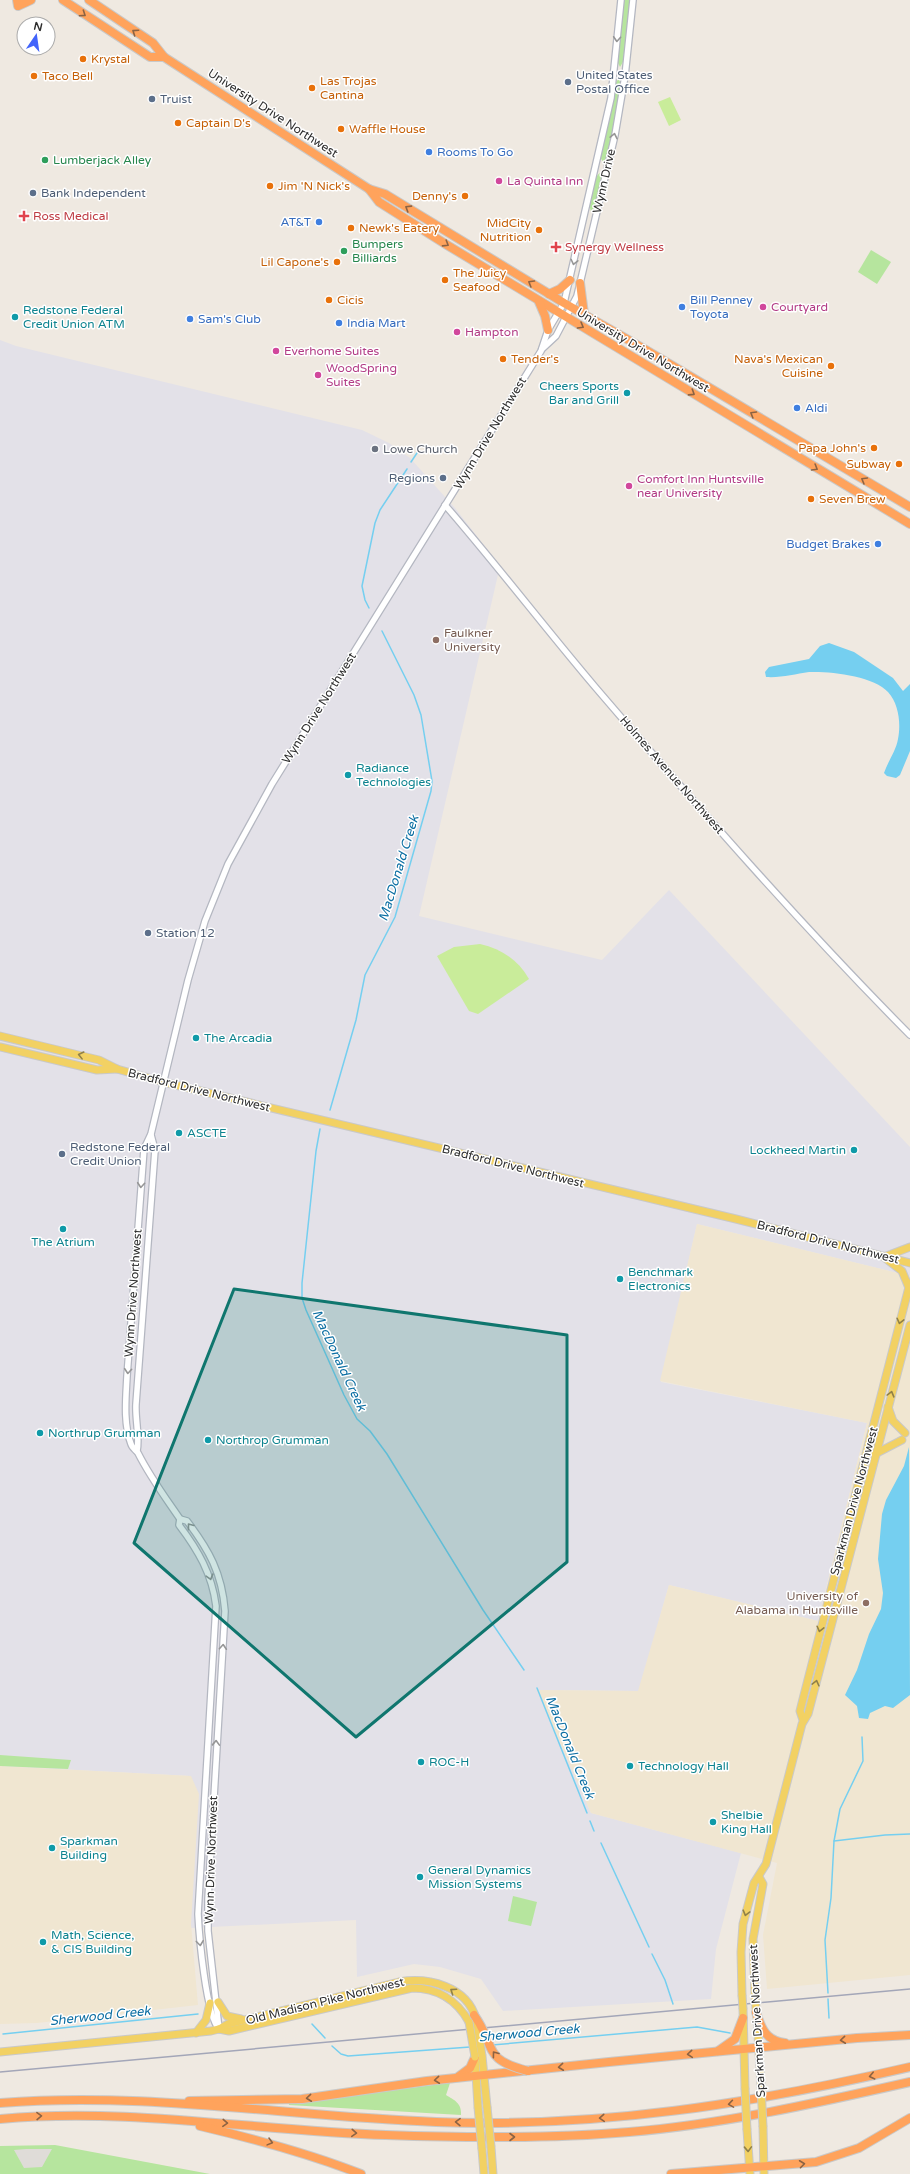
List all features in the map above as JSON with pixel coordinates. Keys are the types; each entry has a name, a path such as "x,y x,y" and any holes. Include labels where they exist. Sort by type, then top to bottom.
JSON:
{"highway":[{"path":"17,0 18,6 31,0"},
{"name":"University Drive Northwest","path":"63,0 150,57 164,58"},
{"name":"University Drive Northwest","path":"89,0 153,44 164,58 369,189 385,194 572,308 910,507"},
{"name":"University Drive Northwest","path":"369,189 379,202 539,302 910,524"},
{"path":"549,294 560,289 570,280"},
{"path":"580,283 584,314"},
{"path":"539,302 545,316 548,330"},
{"path":"756,2011 761,2028 769,2038 782,2043 798,2044"},
{"path":"714,2052 735,2039 743,2018"},
{"path":"473,2020 498,2059 511,2066 528,2071"},
{"path":"159,2103 213,2099 252,2101 293,2100 456,2078 798,2044 910,2035"},
{"path":"456,2078 470,2068 479,2056"},
{"path":"0,2103 72,2100 159,2103 419,2121 556,2121 642,2115 714,2106 803,2091 910,2067"},
{"path":"0,2119 35,2116 101,2116 383,2135 555,2136 630,2132 711,2122 809,2104 910,2082"},
{"path":"671,2174 702,2171 764,2170 787,2165 816,2162 847,2153 871,2142 910,2118"},
{"path":"177,2120 282,2145 361,2174"},
{"path":"776,2174 787,2165"},
{"path":"702,2171 716,2174"}],"main road":[{"name":"Bradford Drive Northwest","path":"0,1036 99,1060 117,1070 163,1082 736,1219 910,1263"},
{"name":"Bradford Drive Northwest","path":"0,1047 97,1070 117,1070"},
{"path":"909,1285 902,1272 884,1257 910,1247"},
{"name":"Sparkman Drive Northwest","path":"804,1720 800,1711 909,1285"},
{"name":"Sparkman Drive Northwest","path":"749,2171 743,2050 741,1952 743,1924 754,1883 766,1864 804,1720 808,1714 910,1325"},
{"path":"875,1454 904,1436 893,1421 888,1407"},
{"name":"Sparkman Drive Northwest","path":"759,1877 763,1884 753,1939 764,2170"},
{"name":"Old Madison Pike Northwest","path":"0,2052 196,2033 219,2029 228,2024 399,1982 415,1980 433,1982 450,1989 465,2000 473,2020 474,2039 479,2056 480,2076 478,2107 484,2174"},
{"name":"Old Madison Pike Northwest","path":"219,2029 229,2031 412,1988 430,1990 445,1996 473,2020"},
{"path":"196,2033 208,2017 214,2003 227,2016 246,2020"},
{"name":"Old Madison Pike Northwest","path":"480,2076 487,2107 493,2174"}],"street":[{"name":"Wynn Drive","path":"558,313 564,303 570,280 611,98 621,0"},
{"name":"Wynn Drive","path":"541,351 556,336 572,308 580,283 615,134 625,76 633,0"},
{"name":"Wynn Drive Northwest","path":"214,2003 209,1942 208,1899 225,1611 224,1595 213,1558 187,1521 180,1519 145,1469 137,1451 131,1446 127,1420 127,1376 144,1149 151,1134 202,933 228,864 272,784 541,351 548,330 558,313"},
{"name":"Holmes Avenue Northwest","path":"445,505 586,677 751,867 910,1035"},
{"name":"Wynn Drive Northwest","path":"137,1451 139,1444 135,1420 155,1150 151,1134"},
{"name":"Wynn Drive Northwest","path":"180,1519 179,1525 197,1549 207,1569 216,1606 198,1897 200,1939 219,2029"}],"highlighted area":[{"path":"234,1289 567,1335 567,1562 356,1737 134,1543"}],"shaded area":[{"path":"0,340 16,346 362,430 389,443 410,458 455,508 500,566 419,916 602,960 669,890 910,1147 910,1276 697,1224 661,1382 867,1423 818,1621 669,1585 639,1691 537,1690 591,1813 741,1853 716,1949 711,1999 503,2011 481,1979 440,1967 414,1964 357,1977 356,1920 191,1928 191,1776 0,1766"},
{"name":"University of Alabama in Huntsville","path":"697,1224 910,1276 910,1975 767,1989 763,1935 777,1863 591,1813 537,1690 638,1691 669,1585 818,1621 867,1423 660,1381"},
{"path":"0,1766 191,1776 199,1794 191,1924 198,2005 37,2023 0,2024"},
{"path":"52,2149 42,2167 24,2168 14,2150"}],"green space":[{"path":"624,0 630,0 623,62 620,67 617,61"},
{"path":"619,78 619,106 606,158 603,162 600,157 615,84"},
{"path":"670,97 681,120 669,126 658,102"},
{"path":"600,173 601,178 595,207 591,211 590,203 592,190"},
{"path":"871,250 891,262 877,284 858,272"},
{"path":"480,944 488,946 509,956 520,966 529,979 478,1014 469,1011 437,956 454,947"},
{"path":"0,1755 71,1760 68,1769 0,1766"},
{"path":"513,1896 537,1902 531,1926 508,1921"},
{"path":"450,2083 446,2095 455,2100 459,2105 461,2115 289,2105 289,2104"},
{"path":"55,2145 210,2174 0,2174 0,2146"}],"water":[{"path":"829,643 854,652 893,678 903,691 910,684 910,751 900,775 896,778 887,776 884,773 894,752 899,733 897,708 888,692 873,682 862,678 828,672 809,672 766,677 765,672 769,667 809,659 820,646"},
{"path":"909,1447 910,1695 893,1708 885,1706 870,1713 868,1719 859,1718 857,1706 845,1695 857,1670 869,1634 881,1609 883,1593 878,1559 882,1514 886,1500 904,1466"}],"waterway":[{"name":"MacDonald Creek","path":"411,462 419,450"},
{"name":"MacDonald Creek","path":"369,608 365,600 362,586 375,523 380,510 407,469"},
{"name":"MacDonald Creek","path":"330,1110 356,1020 365,975 395,917 431,791 432,781 421,715 414,695 382,631"},
{"name":"MacDonald Creek","path":"320,1129 316,1151 302,1283 302,1298 306,1310 344,1395 357,1419 370,1431 387,1454 483,1610 524,1670"},
{"name":"MacDonald Creek","path":"537,1688 587,1813"},
{"path":"828,1993 825,1940 831,1898 834,1841 840,1809 863,1761 862,1737"},
{"path":"590,1821 594,1831"},
{"path":"834,1841 885,1835 910,1834"},
{"name":"MacDonald Creek","path":"601,1843 649,1947"},
{"name":"MacDonald Creek","path":"652,1954 665,1980 673,2004"},
{"path":"828,1999 829,2018"},
{"name":"Sherwood Creek","path":"3,2034 198,2014"},
{"name":"Sherwood Creek","path":"312,2024 325,2038"},
{"name":"Sherwood Creek","path":"492,2045 697,2027 730,2033"},
{"name":"Sherwood Creek","path":"332,2046 341,2054 348,2056 470,2047"}],"railway":[{"path":"0,2072 910,1989"}],"place":[{"name":"Krystal","path":"83,59"},
{"name":"Taco Bell","path":"34,76"},
{"name":"United States Postal Office","path":"568,82"},
{"name":"Las Trojas Cantina","path":"312,88"},
{"name":"Truist","path":"152,99"},
{"name":"Captain D's","path":"178,123"},
{"name":"Waffle House","path":"341,129"},
{"name":"Rooms To Go","path":"429,152"},
{"name":"Lumberjack Alley","path":"45,160"},
{"name":"La Quinta Inn","path":"499,181"},
{"name":"Jim 'N Nick's","path":"270,186"},
{"name":"Bank Independent","path":"33,193"},
{"name":"Denny's","path":"465,196"},
{"name":"Ross Medical","path":"24,216"},
{"name":"AT&T","path":"319,222"},
{"name":"Newk's Eatery","path":"351,228"},
{"name":"MidCity Nutrition","path":"539,230"},
{"name":"Synergy Wellness","path":"556,247"},
{"name":"Bumpers Billiards","path":"344,251"},
{"name":"Lil Capone's","path":"337,262"},
{"name":"The Juicy Seafood","path":"445,280"},
{"name":"Cicis","path":"329,300"},
{"name":"Bill Penney Toyota","path":"682,307"},
{"name":"Courtyard","path":"763,307"},
{"name":"Redstone Federal Credit Union ATM","path":"15,317"},
{"name":"Sam's Club","path":"190,319"},
{"name":"India Mart","path":"339,323"},
{"name":"Hampton","path":"457,332"},
{"name":"Everhome Suites","path":"276,351"},
{"name":"Tender's","path":"503,359"},
{"name":"Nava's Mexican Cuisine","path":"831,366"},
{"name":"WoodSpring Suites","path":"318,375"},
{"name":"Cheers Sports Bar and Grill","path":"627,393"},
{"name":"Aldi","path":"797,408"},
{"name":"Papa John's","path":"874,448"},
{"name":"Lowe Church","path":"375,449"},
{"name":"Subway","path":"899,464"},
{"name":"Regions","path":"443,478"},
{"name":"Comfort Inn Huntsville near University","path":"629,486"},
{"name":"Seven Brew","path":"811,499"},
{"name":"Budget Brakes","path":"878,544"},
{"name":"Faulkner University","path":"436,640"},
{"name":"Radiance Technologies","path":"348,775"},
{"name":"Station 12","path":"148,933"},
{"name":"The Arcadia","path":"196,1038"},
{"name":"ASCTE","path":"179,1133"},
{"name":"Lockheed Martin","path":"854,1150"},
{"name":"Redstone Federal Credit Union","path":"62,1154"},
{"name":"The Atrium","path":"63,1229"},
{"name":"Benchmark Electronics","path":"620,1279"},
{"name":"Northrup Grumman","path":"40,1433"},
{"name":"Northrop Grumman","path":"208,1440"},
{"name":"University of Alabama in Huntsville","path":"866,1603"},
{"name":"ROC-H","path":"421,1762"},
{"name":"Technology Hall","path":"630,1766"},
{"name":"Shelbie King Hall","path":"713,1822"},
{"name":"Sparkman Building","path":"52,1848"},
{"name":"General Dynamics Mission Systems","path":"420,1877"},
{"name":"Math, Science, & CIS Building","path":"43,1942"}]}
